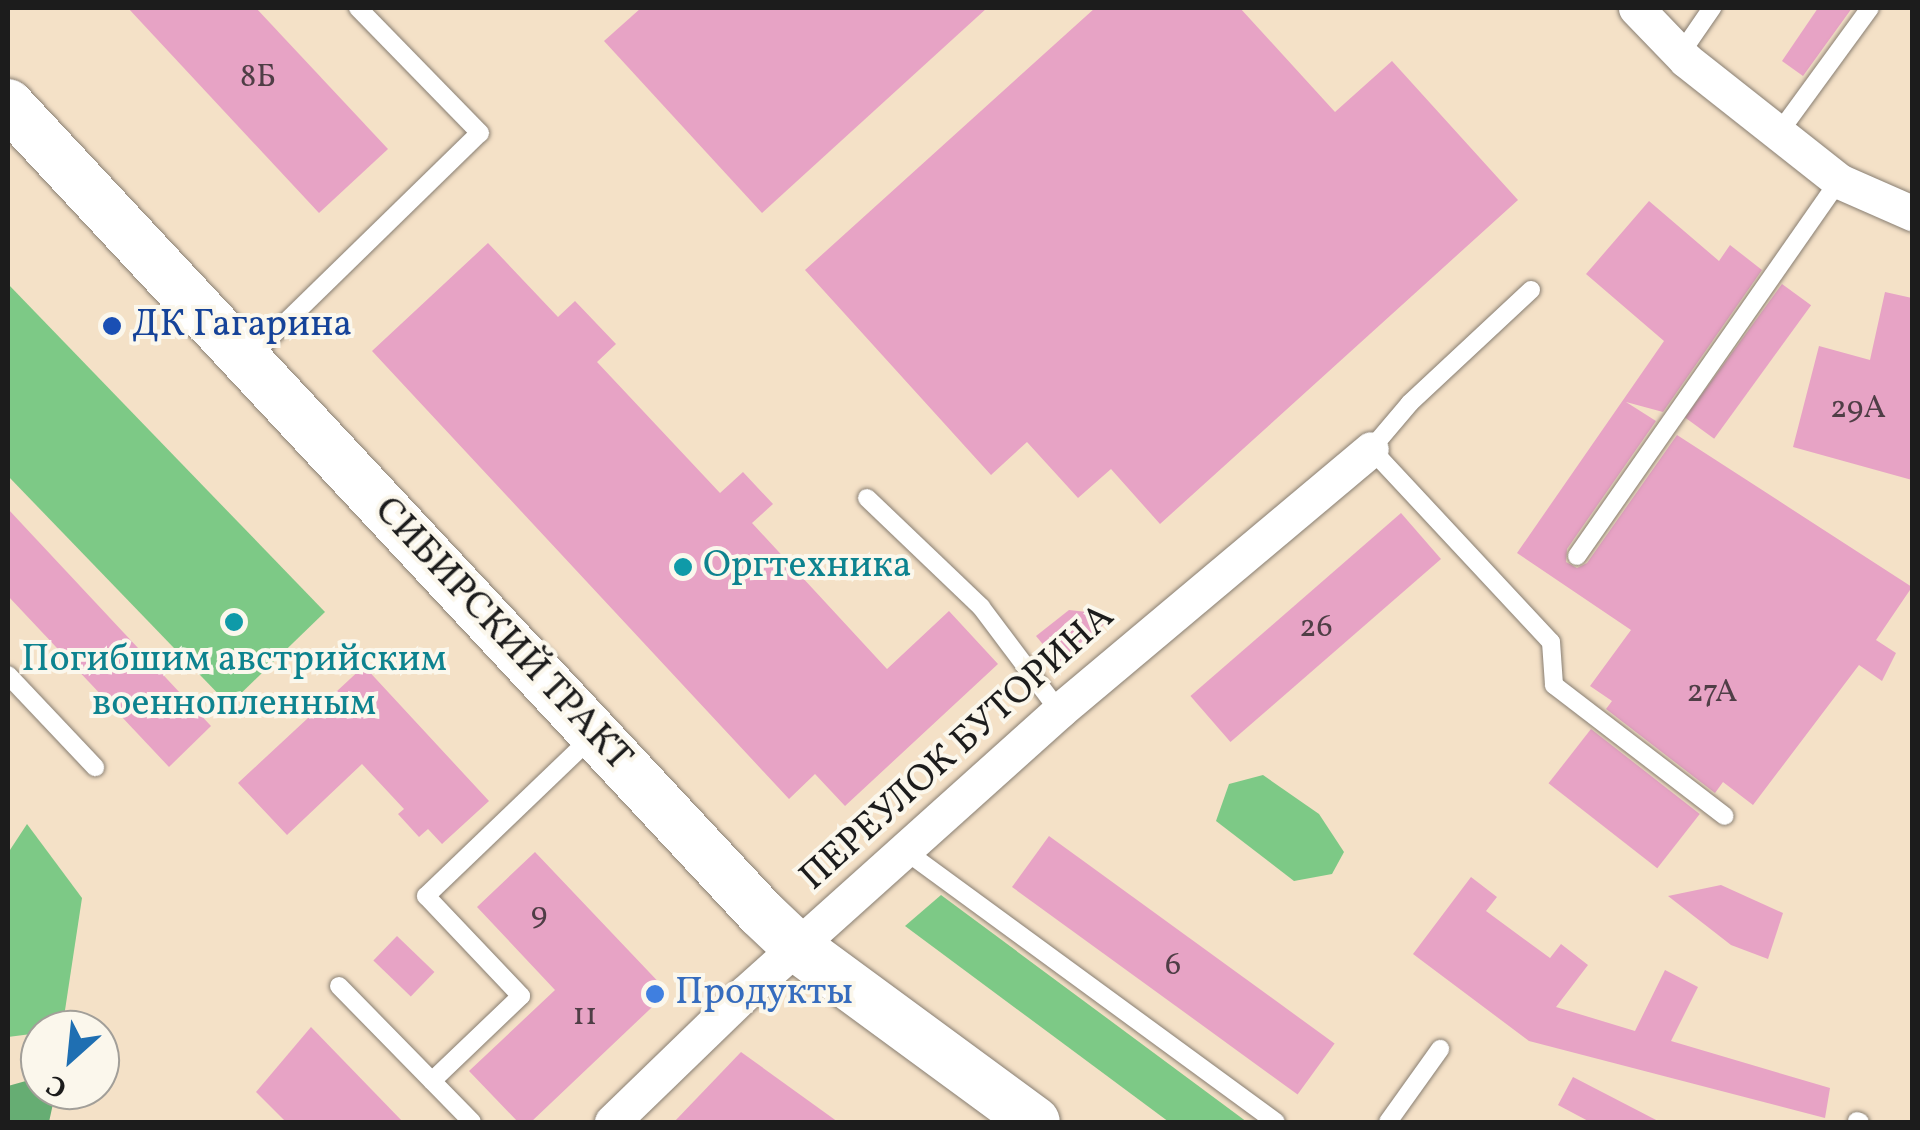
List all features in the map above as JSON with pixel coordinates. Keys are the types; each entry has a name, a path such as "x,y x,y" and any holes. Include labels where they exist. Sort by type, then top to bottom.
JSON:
{"main road":[{"name":"СИБИРСКИЙ ТРАКТ","path":"8,104 594,735 797,947 1026,1120"}],"street":[{"path":"1636,8 1682,53 1838,182 1912,213"},
{"name":"ПЕРЕУЛОК БУТОРИНА","path":"612,1122 797,947 907,852 1059,711 1371,449"}],"lane":[{"path":"247,360 480,132 358,8"},
{"path":"1682,53 1712,8"},
{"path":"1778,134 1870,8"},
{"path":"1577,556 1838,182"},
{"path":"1532,290 1410,403 1371,449 1551,642 1554,685 1725,816"},
{"path":"867,498 981,607 1059,711"},
{"path":"8,675 95,766"},
{"path":"432,1081 521,996 426,896 594,735"},
{"path":"907,852 1276,1122"},
{"path":"340,986 472,1122"},
{"path":"1388,1122 1440,1050"}],"green space":[{"path":"8,284 325,612 229,705 8,476"},
{"path":"1263,775 1319,814 1344,852 1332,874 1294,881 1216,821 1229,784"},
{"path":"27,824 82,898 65,1010 20,1010 20,1035 8,1037 8,853"},
{"path":"941,895 1247,1122 1169,1122 905,926"},
{"path":"20,1083 20,1110 52,1110 49,1122 8,1122 8,1086"}],"building":[{"path":"128,8 256,8 388,149 319,213"},
{"path":"641,8 987,8 762,213 604,41"},
{"path":"1095,8 1240,8 1335,112 1392,61 1518,200 1160,524 1111,469 1078,498 1027,442 991,475 805,270"},
{"path":"1818,8 1852,8 1803,76 1782,61"},
{"path":"1649,201 1719,261 1730,245 1762,270 1663,412 1626,402 1656,421 1567,549 1566,562 1577,568 1587,563 1677,435 1912,587 1876,640 1896,653 1882,681 1859,665 1753,805 1723,782 1715,793 1606,709 1612,701 1590,686 1631,630 1517,553 1664,341 1586,274"},
{"name":"Оргтехника","path":"488,243 558,317 575,301 616,344 597,362 720,493 743,472 773,504 752,523 887,669 949,611 998,664 845,806 815,774 789,799 372,351"},
{"path":"1782,284 1811,305 1714,439 1685,417"},
{"path":"1885,292 1912,298 1912,480 1793,447 1819,346 1870,360"},
{"path":"8,509 211,726 169,767 8,596"},
{"path":"1401,513 1441,559 1230,742 1190,696"},
{"path":"1069,610 1114,615 1060,665 1036,636"},
{"path":"364,666 489,801 442,844 428,829 419,837 398,814 404,809 362,764 287,835 238,783"},
{"path":"1591,729 1700,814 1657,868 1549,783"},
{"path":"1049,836 1335,1043 1298,1094 1012,887"},
{"path":"535,852 668,992 531,1122 518,1122 469,1071 555,990 477,907"},
{"path":"1471,877 1497,897 1486,911 1550,958 1561,944 1588,965 1556,1007 1635,1031 1665,970 1698,987 1671,1041 1830,1088 1825,1118 1529,1041 1413,954"},
{"path":"1721,885 1783,913 1768,959 1731,945 1668,896"},
{"path":"397,936 434,972 411,997 373,960"},
{"path":"311,1027 403,1122 286,1122 256,1092"},
{"path":"741,1052 838,1122 674,1122"},
{"path":"1573,1077 1660,1122 1590,1122 1558,1105"}],"place":[{"name":"ДК Гагарина","path":"112,326"},
{"name":"Оргтехника","path":"683,567"},
{"name":"Погибшим австрийским военнопленным","path":"234,622"},
{"name":"Продукты","path":"655,994"}]}
